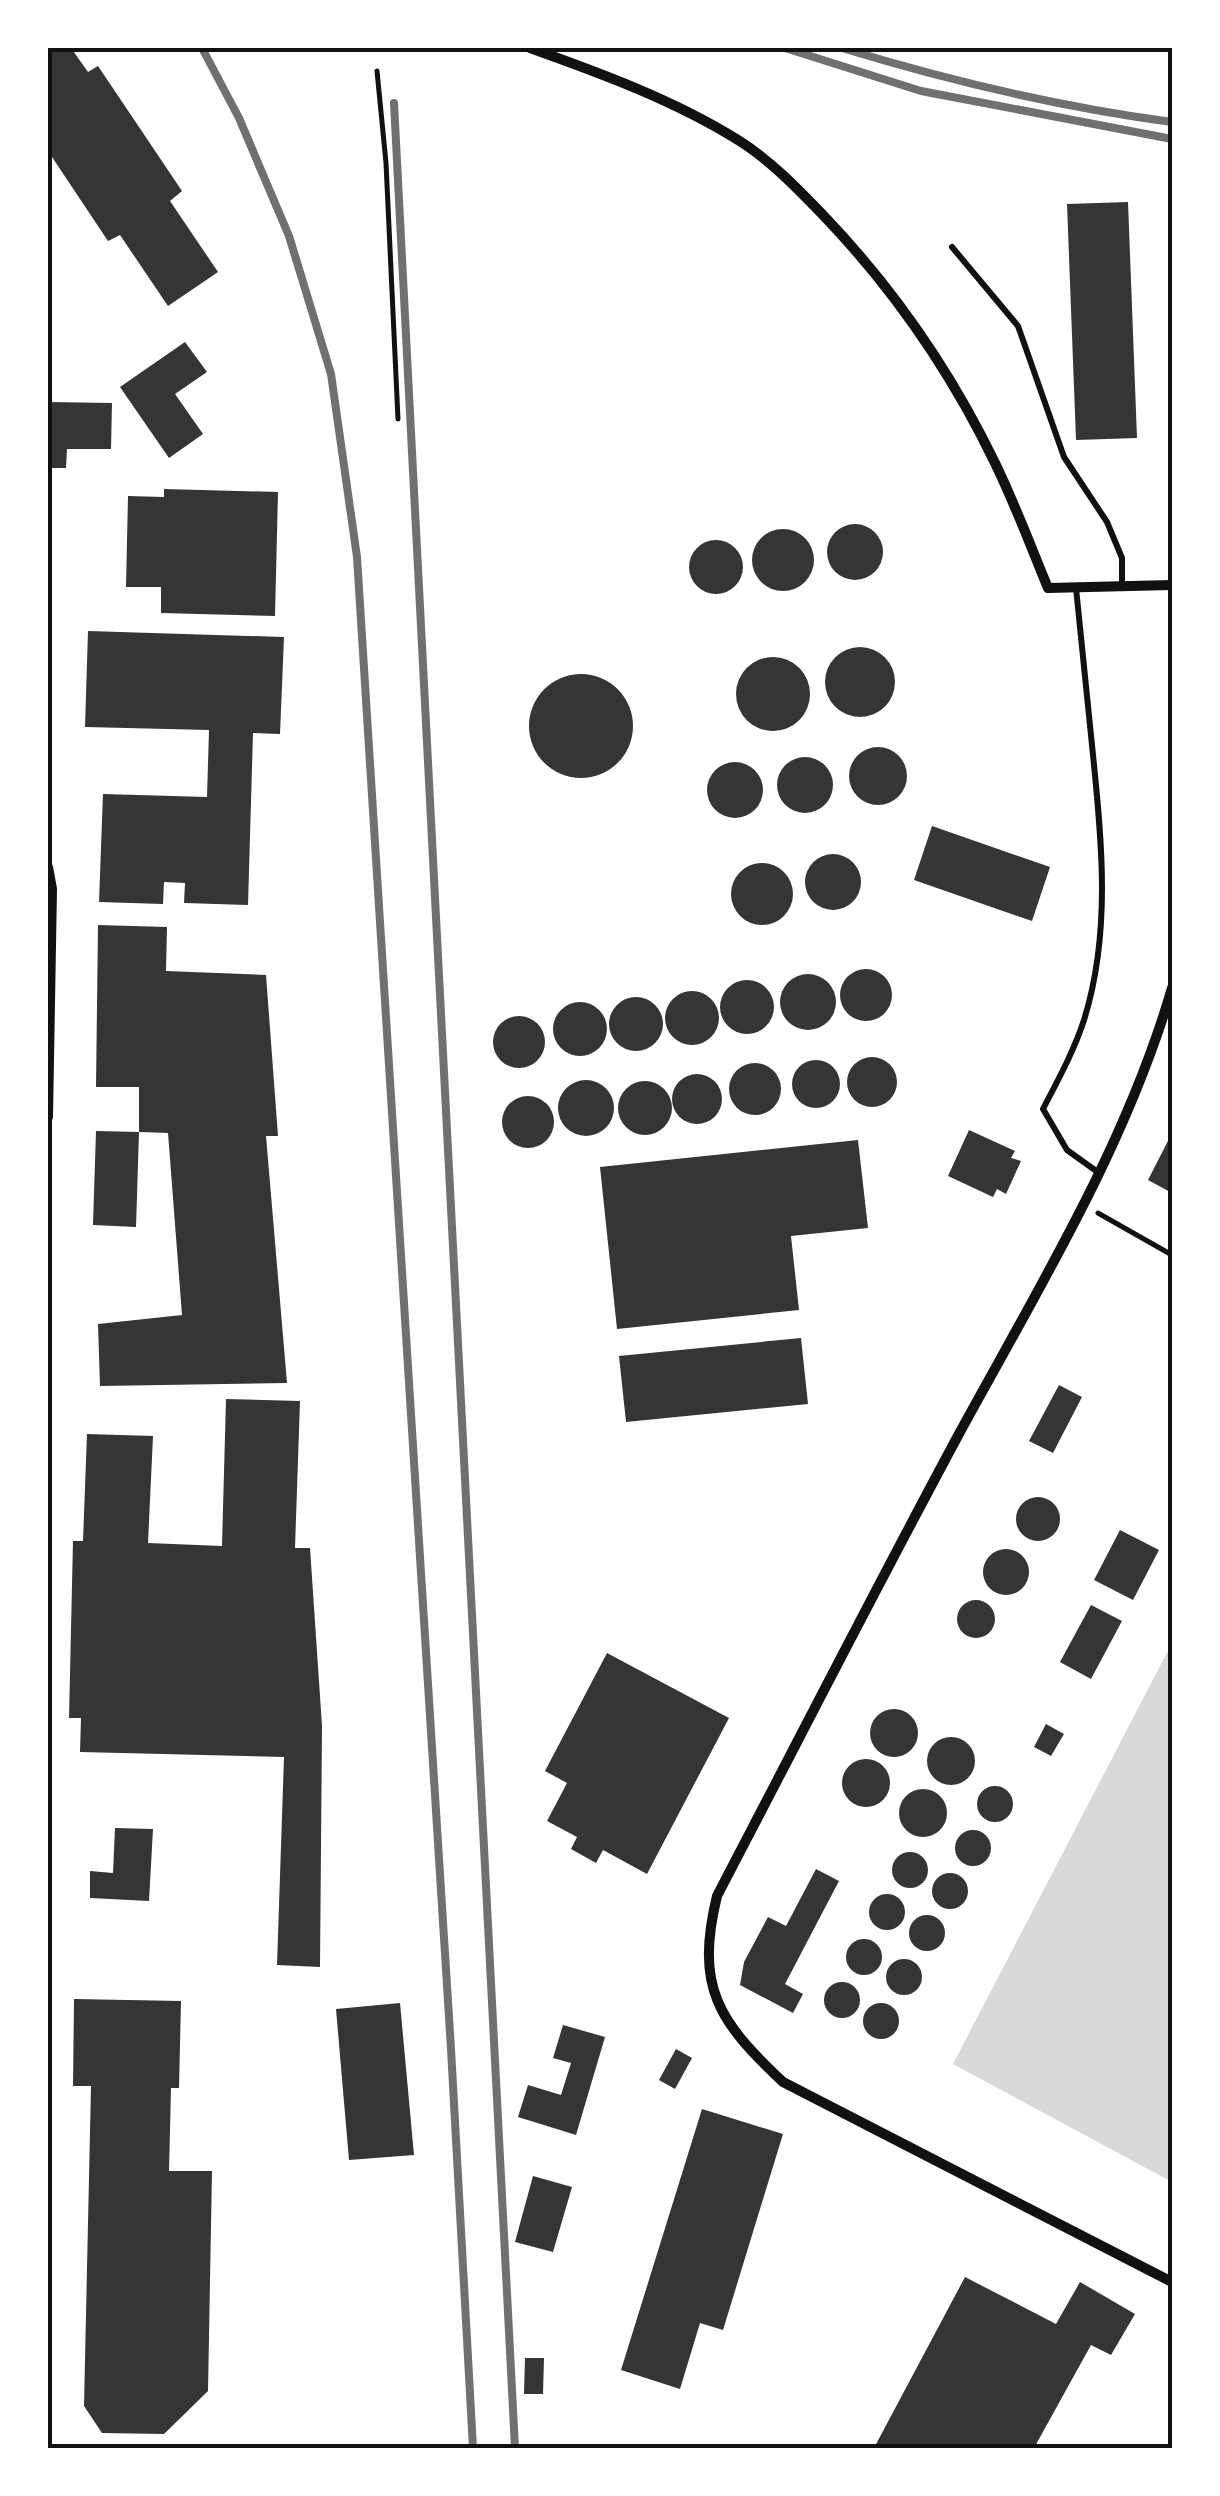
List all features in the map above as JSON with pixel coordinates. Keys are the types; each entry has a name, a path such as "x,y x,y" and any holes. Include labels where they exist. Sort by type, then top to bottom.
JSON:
{"street":[{"path":"530,48 642,90 739,140 795,186 881,280 935,354 995,462 1048,588 1172,586"},
{"path":"48,867 52,889 48,1118"},
{"path":"1172,988 1158,1039 1098,1173 855,1626 716,1896 709,1929 709,1974 719,2006 742,2044 783,2082 1172,2282"}],"lane":[{"path":"952,247 1018,326 1064,456 1106,522 1122,558 1122,586"},
{"path":"1076,588 1103,850 1102,904 1097,959 1085,1018 1042,1110 1067,1150 1098,1173"}],"path":[{"path":"377,72 386,163 398,418"},
{"path":"1082,1204 1172,1255"}],"shaded area":[{"path":"1172,1643 1172,2182 953,2064"}],"building":[{"path":"48,48 71,48 88,72 98,66 182,191 170,201 218,272 168,306 120,235 108,241 48,151"},
{"path":"1128,202 1137,438 1076,440 1067,204"},
{"path":"185,342 207,372 175,394 203,434 169,458 120,387"},
{"path":"48,402 112,403 111,449 67,449 66,468 48,468"},
{"path":"164,489 278,492 275,616 161,613 161,587 126,587 128,496 164,497"},
{"path":"855,524 875,532 883,552 875,572 855,580 835,572 827,552 835,532"},
{"path":"783,529 805,538 814,560 805,582 783,591 761,582 752,560 761,538"},
{"path":"716,540 735,548 743,567 735,586 716,594 697,586 689,567 697,548"},
{"path":"88,631 284,637 280,734 253,733 248,905 184,903 185,883 164,882 163,904 99,902 103,794 207,797 209,730 85,727"},
{"path":"860,647 885,657 895,682 885,707 860,717 835,707 825,682 835,657"},
{"path":"773,657 799,668 810,694 799,720 773,731 747,720 736,694 747,668"},
{"path":"581,674 601,678 618,689 629,706 633,726 629,746 618,763 601,774 581,778 561,774 544,763 533,746 529,726 533,706 544,689 561,678"},
{"path":"878,747 898,756 907,776 898,796 878,805 858,796 849,776 858,756"},
{"path":"805,757 825,765 833,785 825,805 805,813 785,805 777,785 785,765"},
{"path":"735,762 755,770 763,790 755,810 735,818 715,810 707,790 715,770"},
{"path":"932,826 1050,867 1032,921 914,880"},
{"path":"833,854 853,862 861,882 853,902 833,910 813,902 805,882 813,862"},
{"path":"762,863 784,872 793,894 784,916 762,925 740,916 731,894 740,872"},
{"path":"98,925 167,927 166,971 266,975 278,1136 266,1136 287,1383 100,1386 98,1324 182,1315 168,1133 139,1132 139,1087 96,1087"},
{"path":"866,969 884,977 892,995 884,1013 866,1021 848,1013 840,995 848,977"},
{"path":"808,974 828,982 836,1002 828,1022 808,1030 788,1022 780,1002 788,982"},
{"path":"747,980 766,988 774,1007 766,1026 747,1034 728,1026 720,1007 728,988"},
{"path":"692,991 711,999 719,1018 711,1037 692,1045 673,1037 665,1018 673,999"},
{"path":"636,997 655,1005 663,1024 655,1043 636,1051 617,1043 609,1024 617,1005"},
{"path":"580,1002 599,1010 607,1029 599,1048 580,1056 561,1048 553,1029 561,1010"},
{"path":"519,1016 537,1024 545,1042 537,1060 519,1068 501,1060 493,1042 501,1024"},
{"path":"862,1058 882,1058 896,1072 896,1092 882,1106 862,1106 848,1092 848,1072"},
{"path":"816,1060 833,1067 840,1084 833,1101 816,1108 799,1101 792,1084 799,1067"},
{"path":"755,1063 773,1071 781,1089 773,1107 755,1115 737,1107 729,1089 737,1071"},
{"path":"697,1074 715,1081 722,1099 715,1117 697,1124 679,1117 672,1099 679,1081"},
{"path":"586,1080 606,1088 614,1108 606,1128 586,1136 566,1128 558,1108 566,1088"},
{"path":"645,1081 664,1089 672,1108 664,1127 645,1135 626,1127 618,1108 626,1089"},
{"path":"528,1096 546,1104 554,1122 546,1140 528,1148 510,1140 502,1122 510,1104"},
{"path":"969,1130 1015,1151 1011,1158 1021,1161 1006,1194 997,1189 993,1197 948,1176"},
{"path":"96,1131 139,1132 136,1227 93,1225"},
{"path":"1172,1133 1172,1193 1148,1180"},
{"path":"858,1140 868,1228 791,1236 799,1310 617,1329 600,1167"},
{"path":"801,1338 808,1404 626,1422 619,1356"},
{"path":"1059,1385 1082,1397 1053,1453 1029,1441"},
{"path":"226,1399 300,1401 295,1548 310,1548 322,1726 320,1967 277,1965 284,1757 80,1752 81,1718 69,1718 73,1541 83,1541 87,1434 153,1436 148,1543 222,1546"},
{"path":"1038,1497 1053,1504 1060,1519 1053,1534 1038,1541 1023,1534 1016,1519 1023,1504"},
{"path":"1120,1530 1159,1550 1133,1600 1094,1580"},
{"path":"1006,1549 1022,1556 1029,1572 1022,1588 1006,1595 990,1588 983,1572 990,1556"},
{"path":"976,1600 989,1606 995,1619 989,1632 976,1638 963,1632 957,1619 963,1606"},
{"path":"1091,1605 1122,1621 1091,1679 1060,1662"},
{"path":"607,1653 729,1718 647,1874 603,1850 596,1863 571,1849 577,1837 547,1821 567,1783 545,1771"},
{"path":"894,1709 911,1716 918,1733 911,1750 894,1757 877,1750 870,1733 877,1716"},
{"path":"1046,1724 1064,1734 1051,1756 1034,1747"},
{"path":"951,1737 968,1744 975,1761 968,1778 951,1785 934,1778 927,1761 934,1744"},
{"path":"866,1759 883,1766 890,1783 883,1800 866,1807 849,1800 842,1783 849,1766"},
{"path":"995,1786 1008,1791 1013,1804 1008,1817 995,1822 982,1817 977,1804 982,1791"},
{"path":"923,1789 940,1796 947,1813 940,1830 923,1837 906,1830 899,1813 906,1796"},
{"path":"115,1828 153,1829 149,1901 90,1898 90,1871 113,1873"},
{"path":"973,1830 986,1835 991,1848 986,1861 973,1866 960,1861 955,1848 960,1835"},
{"path":"910,1852 923,1857 928,1870 923,1883 910,1888 897,1883 892,1870 897,1857"},
{"path":"816,1869 839,1881 785,1984 803,1994 793,2013 740,1985 744,1962 768,1917 786,1926"},
{"path":"950,1873 963,1878 968,1891 963,1904 950,1909 937,1904 932,1891 937,1878"},
{"path":"887,1894 900,1899 905,1912 900,1925 887,1930 874,1925 869,1912 874,1899"},
{"path":"927,1915 940,1920 945,1933 940,1946 927,1951 914,1946 909,1933 914,1920"},
{"path":"864,1939 877,1944 882,1957 877,1970 864,1975 851,1970 846,1957 851,1944"},
{"path":"904,1959 917,1964 922,1977 917,1990 904,1995 891,1990 886,1977 891,1964"},
{"path":"842,1982 855,1987 860,2000 855,2013 842,2018 829,2013 824,2000 829,1987"},
{"path":"74,1999 181,2001 179,2088 171,2088 169,2171 212,2171 208,2391 164,2434 102,2433 84,2406 91,2086 73,2086"},
{"path":"400,2003 414,2155 349,2160 336,2009"},
{"path":"881,2003 894,2008 899,2021 894,2034 881,2039 868,2034 863,2021 868,2008"},
{"path":"563,2025 605,2037 576,2135 518,2117 528,2085 561,2095 571,2063 553,2058"},
{"path":"676,2049 692,2058 675,2089 659,2080"},
{"path":"702,2109 783,2134 723,2330 700,2323 680,2389 621,2370"},
{"path":"533,2176 572,2187 553,2252 515,2242"},
{"path":"965,2277 1056,2324 1080,2282 1135,2314 1111,2355 1091,2345 1034,2448 874,2448"},
{"path":"525,2358 544,2358 543,2394 524,2394"}],"railway":[{"path":"202,48 239,118 289,236 331,374 357,557 473,2448"},
{"path":"785,48 921,91 1172,139"},
{"path":"842,48 1006,92 1172,122"},
{"path":"394,103 515,2448"}]}
